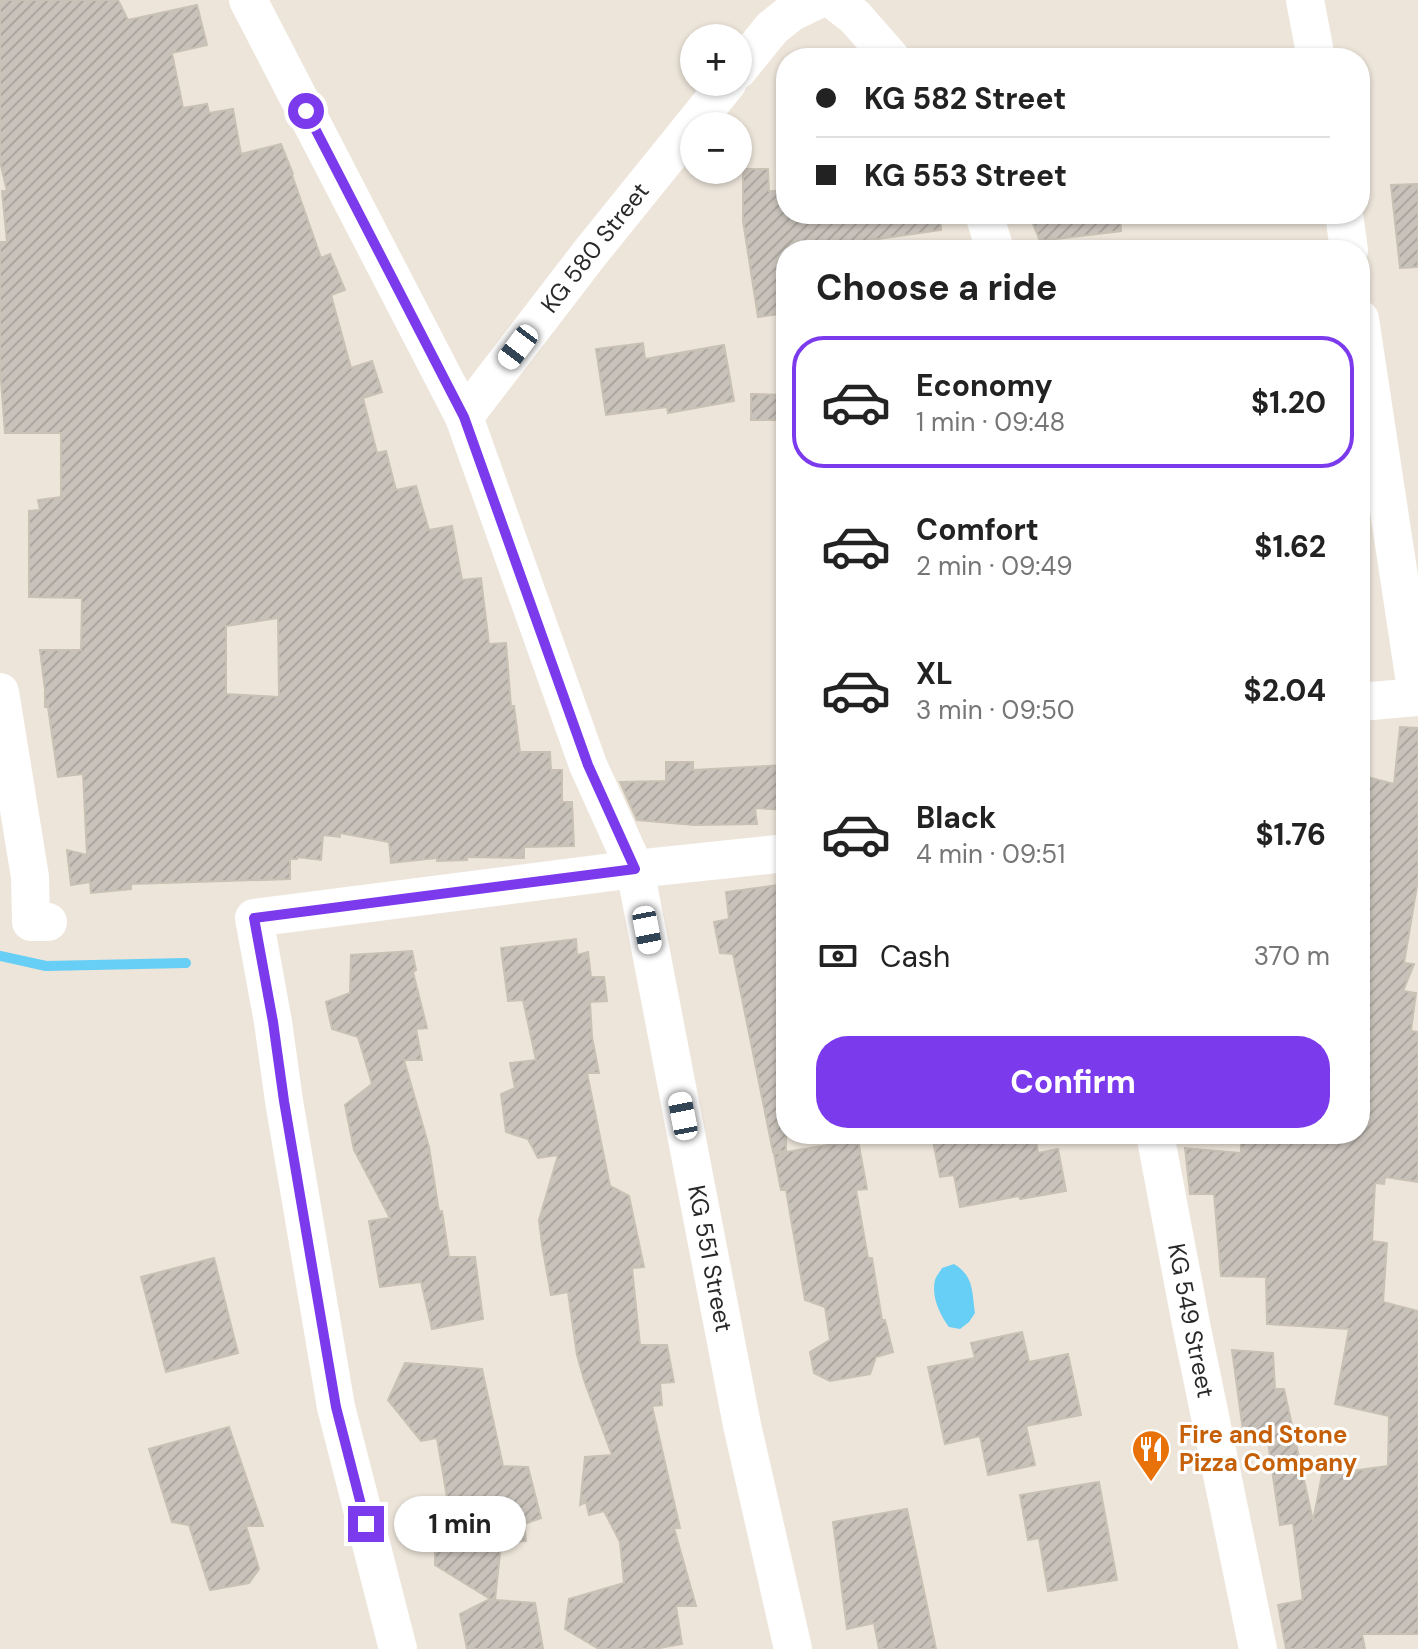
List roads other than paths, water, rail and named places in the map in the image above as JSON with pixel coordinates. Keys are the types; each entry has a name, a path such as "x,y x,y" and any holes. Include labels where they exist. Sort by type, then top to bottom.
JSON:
{"street":[{"name":"KG 551 Street","path":"248,0 464,417 588,765 635,869 742,1425 793,1649"},
{"path":"752,53 772,28 792,12 817,0"},
{"path":"833,0 855,17 882,48"},
{"path":"1305,0 1314,48"},
{"name":"KG 580 Street","path":"464,417 590,253 717,96"},
{"path":"1370,384 1418,696 1370,701"},
{"path":"0,692 30,877 31,922 48,922"},
{"path":"398,1649 336,1407 254,918 776,854"},
{"name":"KG 549 Street","path":"1157,1144 1258,1649"}],"water":[{"path":"954,1264 969,1279 975,1313 960,1329 949,1327 934,1293 935,1280 942,1268"}],"waterway":[{"path":"0,956 46,966 186,963"}],"place":[{"name":"Fire and Stone Pizza Company","path":"1151,1483"}]}
